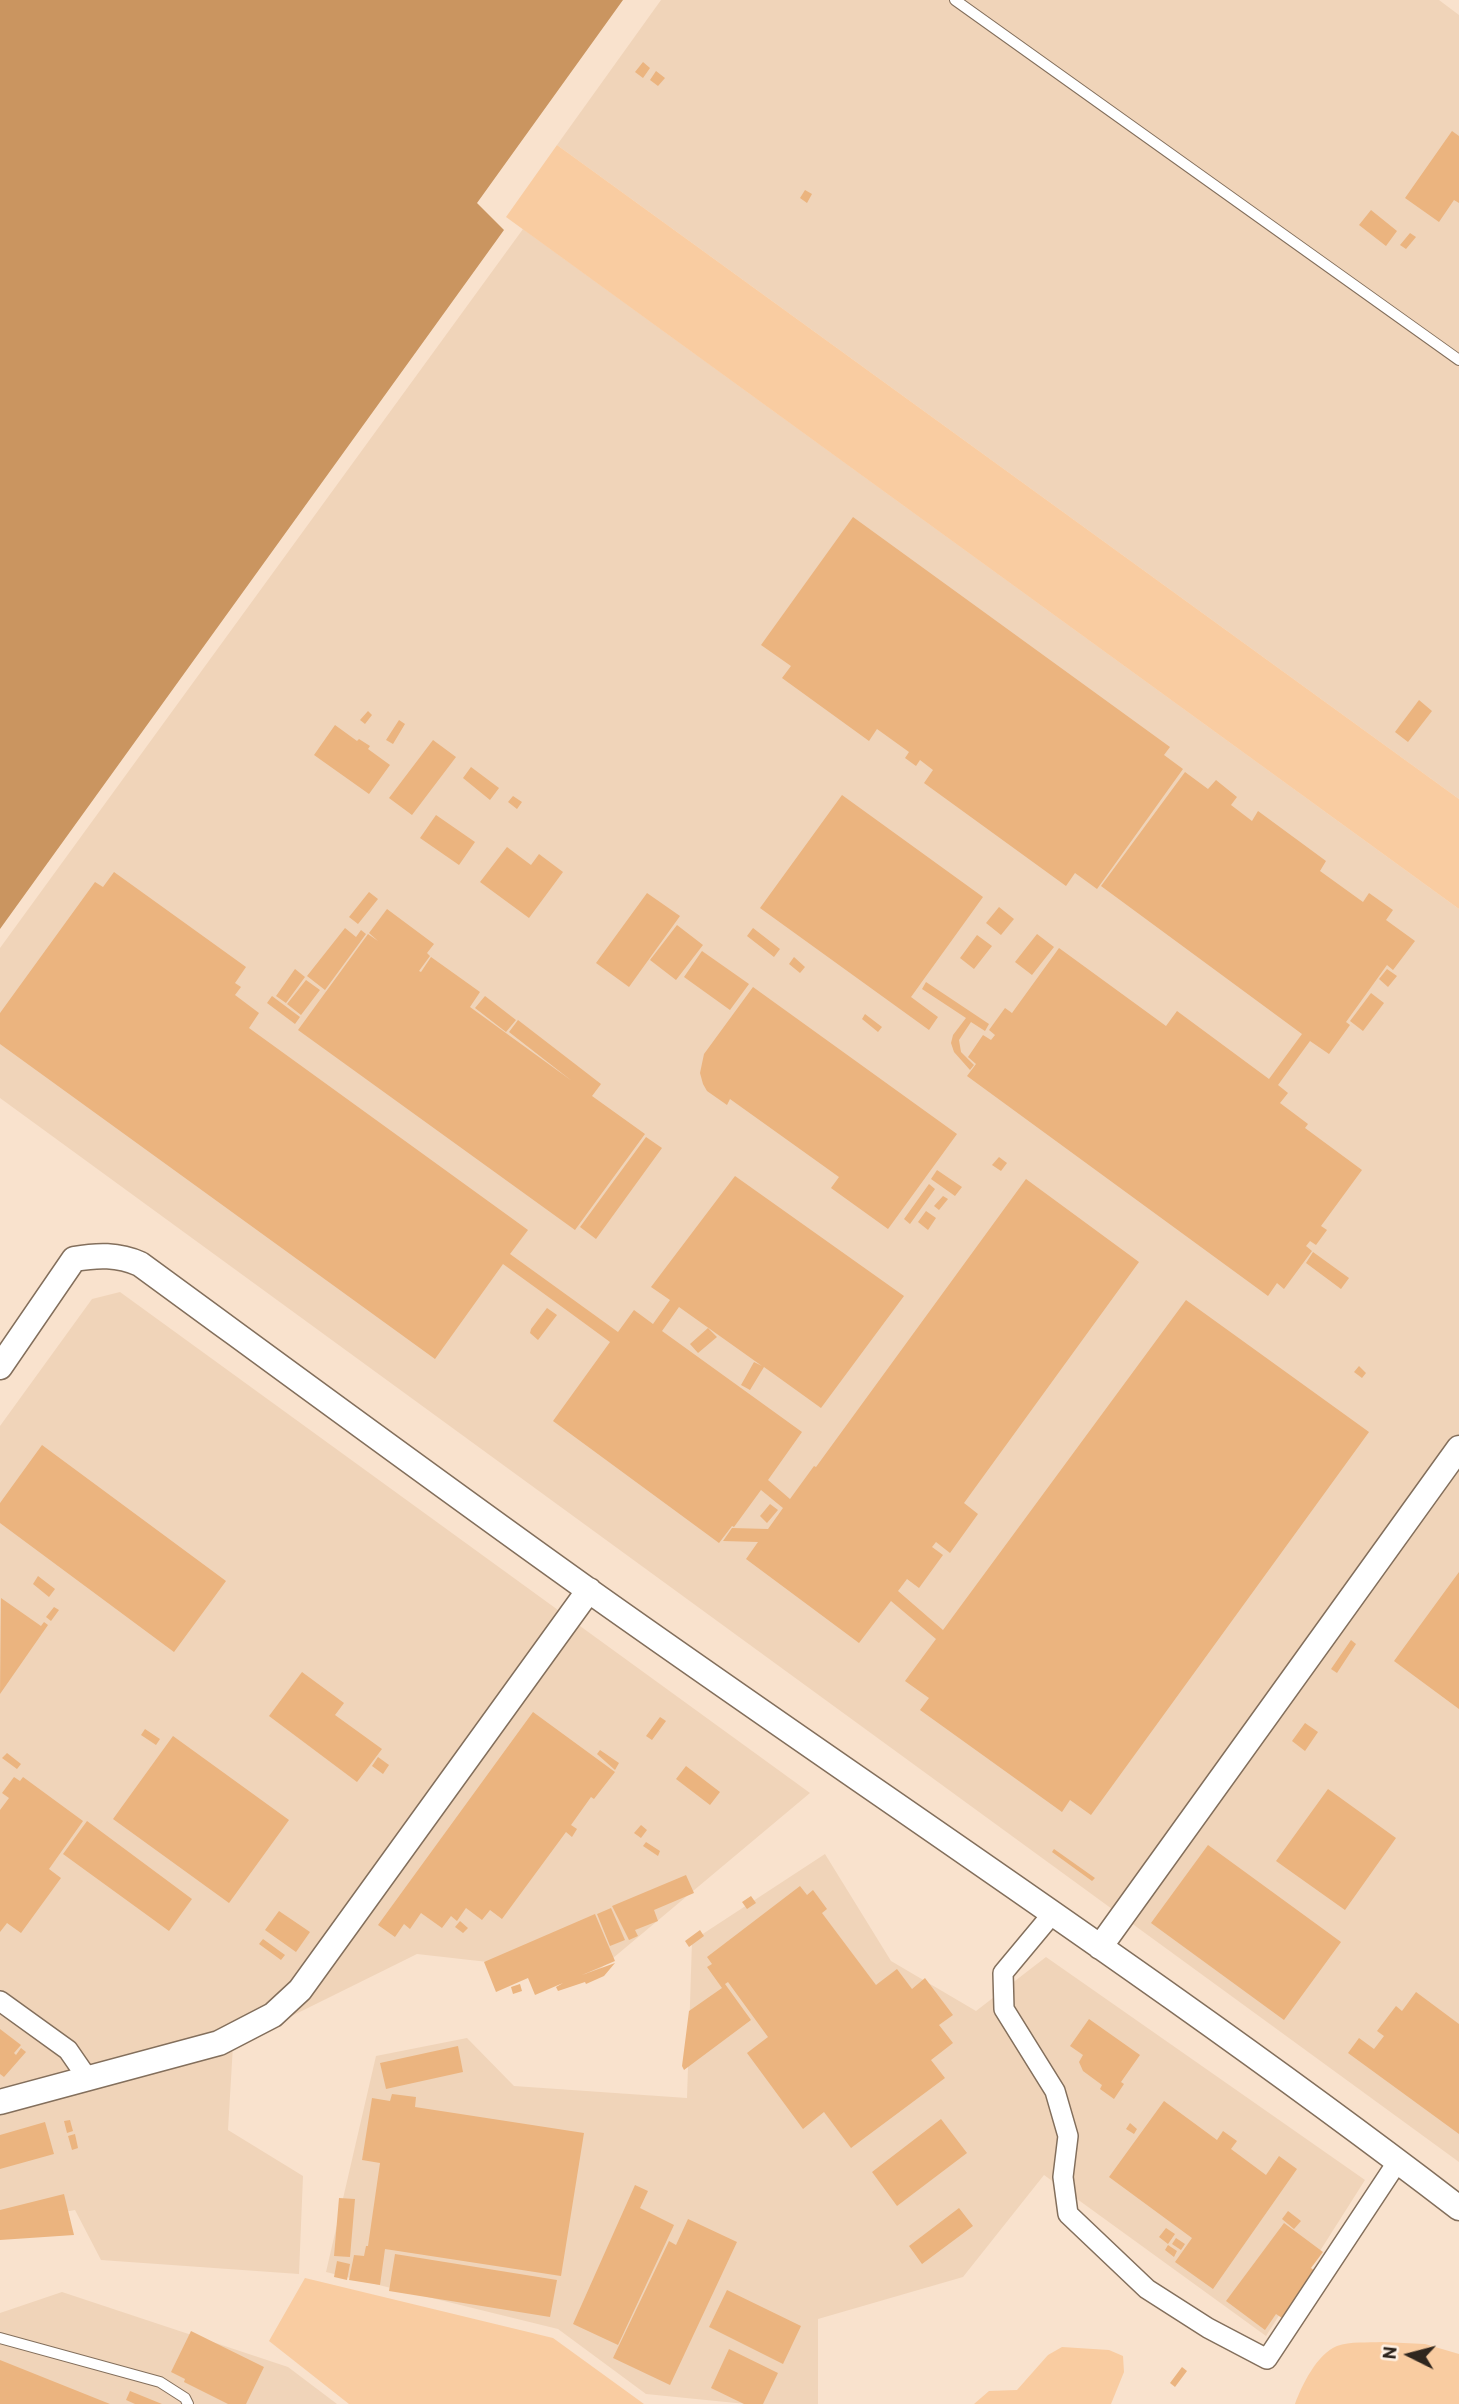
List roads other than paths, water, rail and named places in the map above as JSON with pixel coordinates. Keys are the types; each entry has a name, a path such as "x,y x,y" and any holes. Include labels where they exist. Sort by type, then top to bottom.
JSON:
{"street":[{"path":"0,1367 74,1259 97,1255 127,1258 140,1264 589,1590 1053,1913 1459,2207"},
{"path":"1100,1947 1459,1448"},
{"path":"0,2102 219,2043 273,2015 300,1990 589,1590"},
{"path":"1053,1913 1003,1973 1004,2009 1055,2091 1068,2136 1063,2177 1068,2214 1147,2289 1208,2328 1267,2359 1398,2161"},
{"path":"0,2001 68,2050 88,2079"}],"lane":[{"path":"955,0 1459,359"},
{"path":"0,2338 160,2382 185,2398 188,2404"}]}
